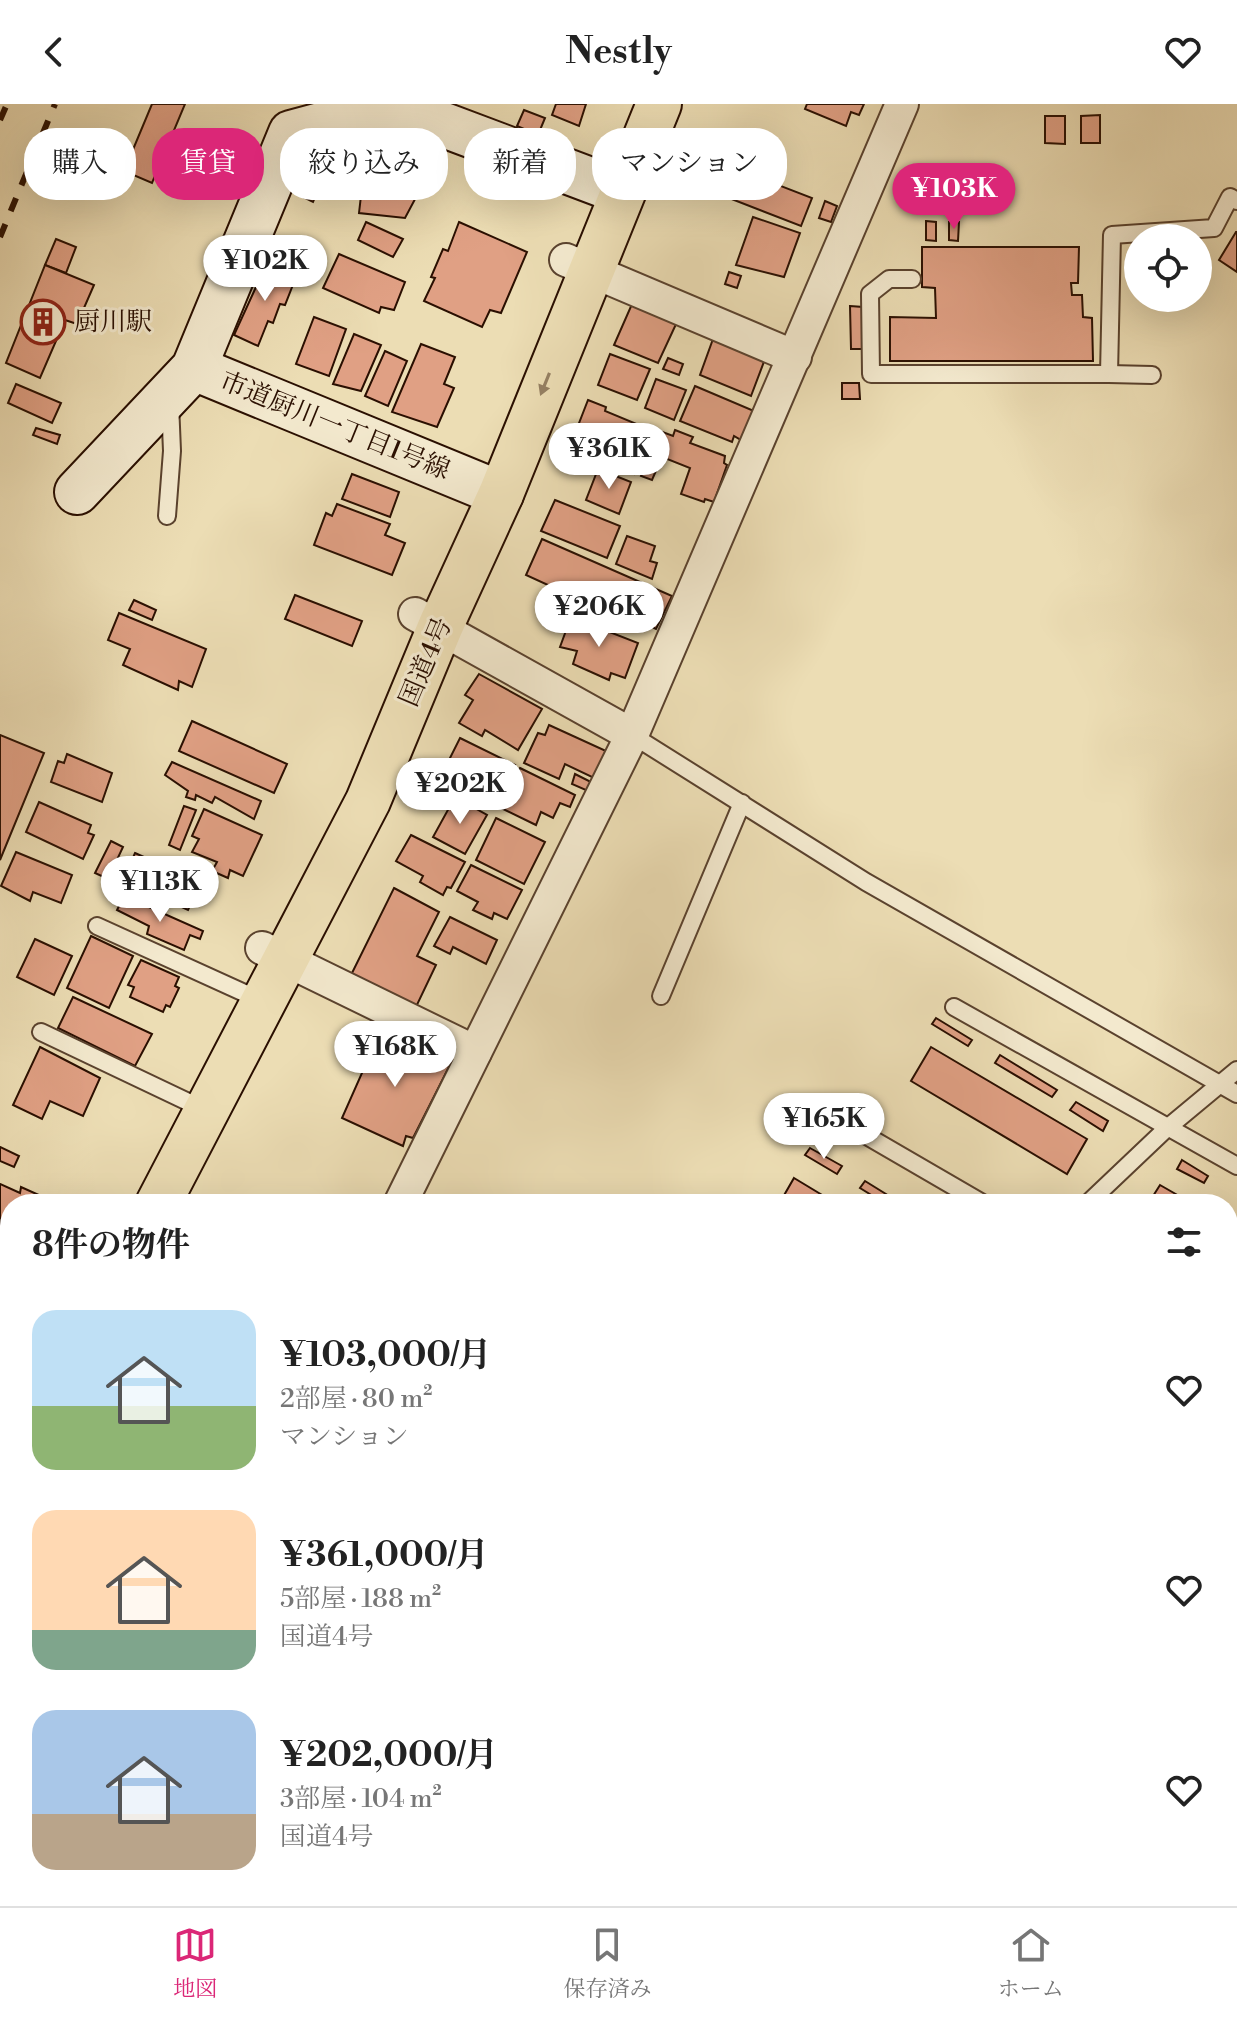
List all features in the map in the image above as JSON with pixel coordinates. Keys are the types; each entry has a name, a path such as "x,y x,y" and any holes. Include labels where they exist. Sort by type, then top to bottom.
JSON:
{"highway":[{"name":"国道4号","path":"623,128 628,104"},
{"name":"国道4号","path":"645,128 659,104"},
{"name":"国道4号","path":"133,1194 194,1105 273,954 337,802 428,619 487,488 605,200"},
{"name":"国道4号","path":"162,1194 194,1105"}],"main road":[{"path":"77,492 182,381 291,133 339,120 420,116 432,112 592,180"},
{"name":"市道厨川一丁目1号線","path":"182,381 487,488"}],"street":[{"path":"405,1194 632,735 902,104"},
{"path":"578,265 795,357"},
{"path":"428,619 632,735"},
{"path":"273,954 475,1052"}],"lane":[{"path":"1109,374 1112,235 1214,228 1230,197 1237,201"},
{"path":"912,279 889,279 870,294 871,374 1152,375"},
{"path":"167,516 182,381"},
{"path":"632,735 866,882 1237,1094"},
{"path":"661,996 742,803"},
{"path":"97,926 251,996"},
{"path":"954,1007 1166,1129 1237,1166"},
{"path":"41,1032 194,1105"},
{"path":"1098,1194 1166,1129 1237,1070"},
{"path":"829,1114 967,1194"}],"building":[{"path":"152,104 185,104 175,128 152,128 152,183 136,176 136,142"},
{"path":"556,104 586,104 579,126 552,115"},
{"path":"807,104 864,104 859,115 851,112 846,126 805,109"},
{"path":"524,110 545,118 541,128 517,126"},
{"path":"1100,115 1100,143 1081,143 1081,116"},
{"path":"1045,116 1065,116 1065,144 1045,143"},
{"path":"787,188 812,198 801,226 734,200 787,200"},
{"path":"361,200 415,200 405,218 359,213"},
{"path":"825,201 837,206 831,222 819,218"},
{"path":"753,217 800,233 784,277 736,265"},
{"path":"926,221 936,222 936,241 926,240"},
{"path":"366,222 403,239 393,257 358,240"},
{"path":"459,222 527,252 501,313 490,310 482,327 424,301 435,278 431,277 443,249 448,251"},
{"path":"949,222 959,222 958,241 949,240"},
{"path":"1237,232 1237,272 1219,260"},
{"path":"56,239 76,247 66,273 45,265"},
{"path":"922,247 1079,247 1078,283 1071,283 1072,295 1082,295 1083,317 1092,318 1093,361 890,361 890,317 936,318 935,288 922,287"},
{"path":"339,254 405,282 394,310 381,307 379,313 323,288"},
{"path":"267,263 296,277 285,305 280,304 273,323 268,321 258,346 234,335"},
{"name":"厨川駅","path":"45,265 94,285 77,324 65,320 40,378 6,363"},
{"path":"729,272 741,276 737,288 725,284"},
{"path":"632,304 677,322 658,363 614,345"},
{"path":"850,306 863,307 864,349 851,349"},
{"path":"314,317 346,329 329,376 296,364"},
{"path":"354,334 381,345 361,391 333,384"},
{"path":"713,339 765,359 751,396 700,375"},
{"path":"421,344 455,357 444,384 454,388 437,427 392,412"},
{"path":"385,351 407,361 388,406 365,396"},
{"path":"610,354 650,369 637,400 598,385"},
{"path":"668,358 683,364 679,375 663,369"},
{"path":"656,379 686,390 674,420 645,408"},
{"path":"842,383 859,383 860,399 842,399"},
{"path":"16,384 61,403 52,423 8,403"},
{"path":"695,386 754,411 741,440 734,436 732,442 680,421"},
{"path":"588,400 606,407 605,411 651,430 634,474 569,449"},
{"path":"36,428 60,435 57,444 33,435"},
{"path":"675,430 693,437 690,443 725,456 724,463 727,465 714,502 681,494 690,468 652,453 660,431 673,436"},
{"path":"647,462 658,466 652,480 641,476"},
{"path":"598,469 631,482 619,514 586,500"},
{"path":"352,474 399,492 390,517 342,499"},
{"path":"555,500 620,526 607,558 541,531"},
{"path":"337,504 390,524 385,535 405,543 392,575 314,545 326,513 332,516"},
{"path":"627,536 655,546 650,561 657,563 652,579 616,564"},
{"path":"542,539 672,596 656,629 648,625 646,630 526,575"},
{"path":"295,595 362,621 352,646 285,619"},
{"path":"134,600 156,610 152,620 129,610"},
{"path":"119,613 206,649 192,687 179,681 178,690 123,665 130,649 108,640"},
{"path":"571,617 638,643 625,678 611,673 609,680 573,664 577,651 560,647"},
{"path":"479,674 542,709 518,750 485,730 482,736 459,723 473,700 465,695"},
{"path":"192,721 287,764 274,793 179,751"},
{"path":"549,725 606,751 594,778 565,764 559,779 524,763 538,733 545,735"},
{"path":"0,735 44,753 0,860"},
{"path":"460,738 515,765 498,796 444,770"},
{"path":"67,754 112,773 102,802 51,782 58,761 64,763"},
{"path":"172,762 261,801 254,819 215,797 212,803 196,795 195,800 186,797 188,791 165,775"},
{"path":"520,768 575,795 570,807 560,803 553,818 541,812 536,825 499,807"},
{"path":"575,774 591,782 588,791 572,784"},
{"path":"455,797 487,815 465,854 433,837"},
{"path":"39,802 91,825 88,833 94,835 83,859 26,832"},
{"path":"184,806 196,810 180,850 169,845"},
{"path":"204,809 262,835 243,876 230,870 228,878 212,871 217,862 192,852 199,839 192,836"},
{"path":"496,818 545,842 524,884 476,860"},
{"path":"411,835 465,862 451,888 447,887 443,895 420,882 423,876 396,861"},
{"path":"111,841 123,847 108,879 95,873"},
{"path":"16,852 72,875 61,903 33,892 30,901 1,886"},
{"path":"135,853 195,880 193,884 199,886 188,910 123,880"},
{"path":"471,865 522,890 507,919 494,913 492,919 473,910 478,902 457,891"},
{"path":"394,888 439,912 417,956 436,965 415,1009 350,977"},
{"path":"124,896 203,931 200,939 190,935 184,950 147,934 149,926 117,910"},
{"path":"450,917 497,940 486,964 453,947 450,954 434,946"},
{"path":"91,936 133,956 109,1008 67,988"},
{"path":"35,939 72,956 54,995 17,977"},
{"path":"141,960 179,977 175,986 179,988 170,1007 166,1005 163,1012 130,997 134,987 128,985"},
{"path":"73,997 152,1034 135,1066 58,1028"},
{"path":"936,1018 972,1040 968,1046 932,1024"},
{"path":"378,1029 450,1065 413,1138 406,1136 403,1146 342,1118 370,1055 365,1052"},
{"path":"40,1047 100,1078 83,1116 50,1101 42,1119 13,1105"},
{"path":"931,1047 1087,1139 1067,1174 911,1081"},
{"path":"1000,1055 1057,1090 1052,1097 995,1063"},
{"path":"1076,1102 1108,1121 1103,1131 1070,1110"},
{"path":"0,1147 19,1156 14,1167 0,1161"},
{"path":"810,1148 842,1166 837,1174 805,1155"},
{"path":"1182,1160 1208,1176 1204,1183 1177,1169"},
{"path":"794,1178 820,1194 785,1194"},
{"path":"865,1181 886,1194 870,1194 860,1188"},
{"path":"0,1184 20,1193 21,1187 37,1194 0,1194"},
{"path":"1160,1185 1176,1194 1154,1194"}],"railway":[{"path":"0,120 7,104"},
{"path":"0,237 55,104"}],"place":[{"name":"厨川駅","path":"43,322"}]}
